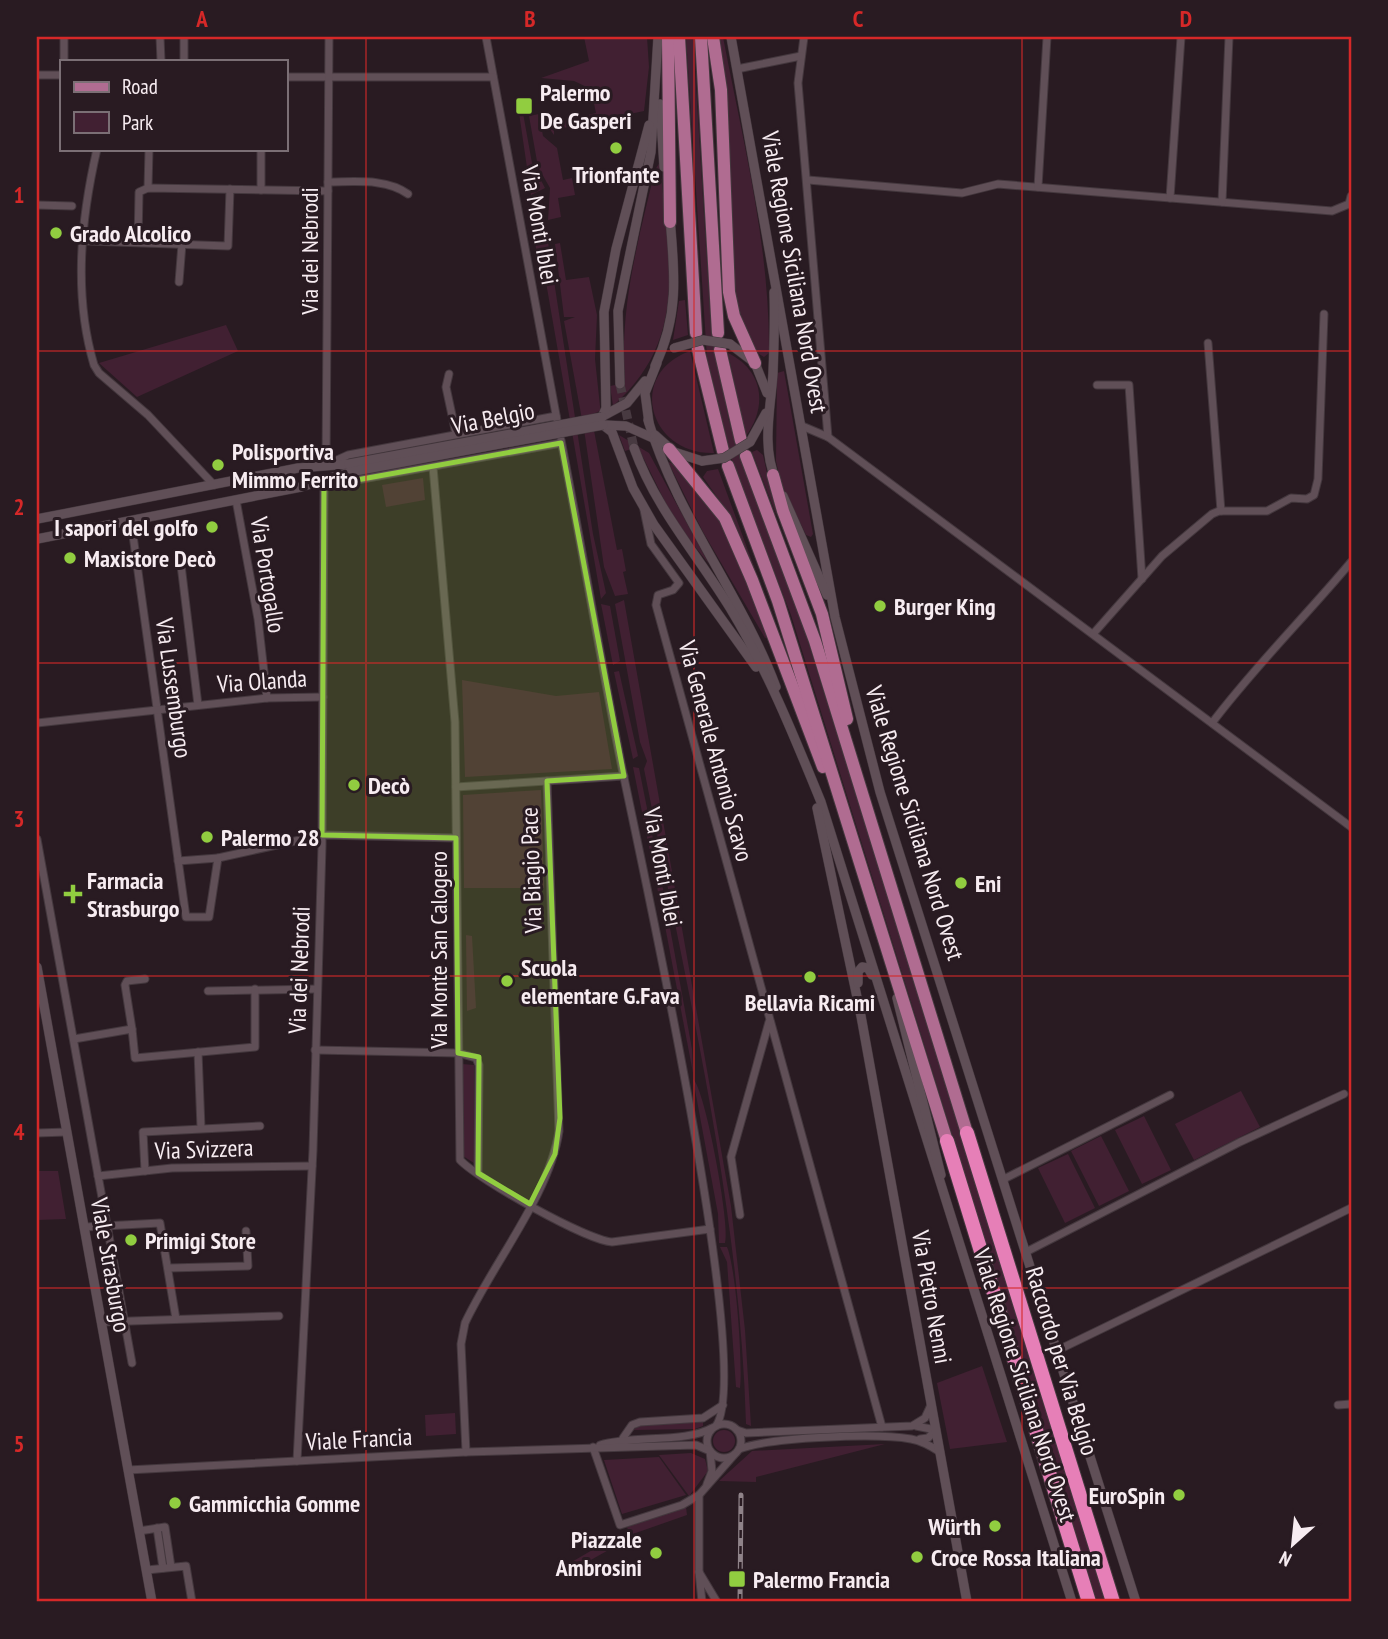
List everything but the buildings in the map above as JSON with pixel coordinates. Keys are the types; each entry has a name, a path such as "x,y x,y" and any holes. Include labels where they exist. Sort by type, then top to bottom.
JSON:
{"highway":[{"name":"Raccordo per Via Belgio","path":"967,1133 1113,1602"},
{"name":"Raccordo per Via Belgio","path":"947,1142 1089,1602"}],"main road":[{"path":"668,37 670,222"},
{"path":"679,37 696,333"},
{"path":"701,37 718,333"},
{"path":"713,37 721,90 729,292 734,316 755,363"},
{"path":"725,347 746,441"},
{"path":"698,349 723,451"},
{"path":"661,443 720,510 729,528 864,872"},
{"name":"Viale Regione Siciliana Nord Ovest","path":"746,456 815,641 967,1133"},
{"path":"728,466 778,601 947,1142"},
{"path":"773,475 783,511 822,614 884,865"}],"street":[{"path":"64,37 64,60"},
{"path":"160,37 161,60"},
{"path":"184,37 184,60"},
{"name":"Via dei Nebrodi","path":"326,466 329,37"},
{"name":"Via Monti Iblei","path":"486,37 556,418"},
{"path":"658,37 674,314 669,335 653,370 644,401 648,420 661,443 680,500 759,643 794,734"},
{"name":"Viale Regione Siciliana Nord Ovest","path":"731,37 773,259 835,617 880,792 1136,1602"},
{"path":"804,37 798,83 828,437"},
{"path":"1038,187 1047,37"},
{"path":"1170,198 1181,37"},
{"path":"1222,202 1229,37"},
{"path":"737,69 801,56"},
{"path":"620,384 620,299 651,152 658,61"},
{"path":"37,75 60,75"},
{"path":"287,77 493,77"},
{"path":"656,92 606,301 602,344 606,408 602,421 612,432 645,510 773,692"},
{"path":"97,150 83,222 81,267 83,305 94,365 99,373 148,415 214,485"},
{"path":"148,188 149,150"},
{"path":"261,150 261,190"},
{"path":"808,180 962,193 998,184 1332,211 1349,204 1351,196"},
{"path":"138,242 139,192 148,188 261,190 372,182 399,188 408,194"},
{"path":"88,241 228,246 230,189"},
{"path":"37,205 72,206"},
{"path":"179,282 182,244"},
{"path":"661,443 702,461 724,458 746,441 763,422 774,352 773,259"},
{"path":"1093,634 1142,579 1194,527 1221,511 1268,511 1291,498 1307,499 1314,495 1318,479 1324,314"},
{"path":"653,370 674,348 703,340 725,347 755,363 764,380 768,402 773,475 835,617"},
{"path":"1208,344 1221,511"},
{"name":"Via Belgio","path":"602,421 627,403 653,370"},
{"path":"449,374 446,387 456,434"},
{"path":"1097,385 1129,385 1142,579"},
{"name":"Via Belgio","path":"326,466 348,455 556,418"},
{"name":"Via Belgio","path":"37,519 214,485 326,466 350,468 602,421 626,426 661,443"},
{"path":"802,426 828,437 1351,827"},
{"name":"Via Monti Iblei","path":"561,441 710,1229 721,1321 723,1405 714,1427"},
{"name":"Via Belgio","path":"37,539 324,481 351,481 561,441"},
{"name":"Viale Regione Siciliana Nord Ovest","path":"634,448 656,500 727,604 794,734 810,775 830,828 943,1197 1072,1602"},
{"name":"Via Monte San Calogero","path":"433,467 453,679 459,1158 463,1164 577,1232 600,1241 710,1229"},
{"name":"Via Belgio","path":"324,481 350,468"},
{"name":"Via dei Nebrodi","path":"297,1461 312,1166 322,835 324,481"},
{"path":"181,492 176,501 184,510"},
{"path":"150,498 158,509 153,516"},
{"name":"Via Portogallo","path":"236,500 258,619 267,698"},
{"name":"Via Generale Antonio Scavo","path":"645,510 644,522 651,544 679,583 673,590 658,595 656,604 882,1427"},
{"name":"Via Lussemburgo","path":"131,521 186,917 209,917 218,858"},
{"path":"1212,723 1249,674 1291,633 1351,562"},
{"path":"181,565 198,705"},
{"name":"Via Olanda","path":"37,723 267,698 323,697"},
{"name":"Via Pietro Nenni","path":"810,775 858,999 967,1602"},
{"path":"456,787 624,776"},
{"name":"Via Biagio Pace","path":"466,1452 461,1344 465,1323 555,1154 560,1118 547,781"},
{"path":"178,860 218,858 322,835 456,838"},
{"name":"Viale Strasburgo","path":"37,839 132,1363"},
{"path":"37,898 48,897"},
{"path":"886,942 902,1023 939,1160 943,1197"},
{"name":"Viale Strasburgo","path":"37,967 152,1602"},
{"name":"Via Pietro Nenni","path":"858,999 857,975 860,968 870,970 878,988"},
{"path":"145,979 127,981 125,985 135,1058 255,1047 255,989"},
{"path":"208,991 317,989"},
{"path":"740,1215 731,1157 769,1021"},
{"path":"74,1039 132,1029"},
{"path":"315,1050 458,1053 470,1055 478,1061 478,1173"},
{"path":"198,1052 201,1128"},
{"path":"1026,1252 1240,1142 1344,1094"},
{"path":"1004,1180 1170,1095"},
{"path":"145,1171 143,1132 260,1126"},
{"path":"37,1133 67,1132"},
{"name":"Via Svizzera","path":"98,1176 145,1171 312,1166"},
{"path":"1056,1351 1351,1208"},
{"path":"85,1227 106,1223 160,1223 176,1319"},
{"path":"168,1268 247,1266 247,1231"},
{"path":"102,1322 279,1316"},
{"path":"1338,1405 1351,1404"},
{"path":"623,1438 632,1425 640,1422 703,1418 723,1405"},
{"path":"912,1426 925,1418 932,1405"},
{"path":"707,1484 712,1467 707,1439 714,1427 729,1425 746,1433 912,1426 936,1430"},
{"name":"Viale Francia","path":"593,1447 623,1438 695,1434 714,1427"},
{"path":"593,1447 620,1525 682,1505 699,1495 736,1452 741,1437 737,1430"},
{"path":"710,1451 722,1458 757,1444 874,1437 913,1440 928,1438 936,1430"},
{"path":"913,1440 940,1452"},
{"name":"Viale Francia","path":"128,1470 593,1447 624,1449 696,1445 710,1451"},
{"path":"699,1495 699,1572 702,1602"},
{"path":"139,1531 158,1528 167,1568"},
{"path":"146,1570 186,1566 192,1602"},
{"path":"699,1572 717,1602"}],"highlighted area":[{"path":"561,443 624,776 547,781 560,1118 555,1154 530,1204 478,1173 479,1057 458,1053 456,838 322,835 324,481 351,481"}],"green space":[{"path":"584,37 647,37 649,67 644,111 554,130 554,135 547,125 596,113 591,89 574,81 541,78 589,61"},
{"path":"686,37 693,37 711,328 729,421 805,632 1108,1602 1097,1602 791,615 733,464 707,358"},
{"path":"716,37 723,37 760,234 768,313 769,353 764,357 747,337 734,292"},
{"path":"526,104 523,113 532,163 545,188 531,195 518,106"},
{"path":"539,114 543,136 557,148 563,180 572,178 575,195 558,198 561,217 548,220 550,188 538,167 529,116"},
{"path":"660,162 669,262 669,293 664,323 655,351 638,379 613,406 610,386 625,383 625,328 631,275 655,170"},
{"path":"536,199 542,203 593,534 606,593 601,599 543,265 537,258 531,200"},
{"path":"560,243 566,280 589,277 597,315 595,359 600,411 591,415 617,550 622,549 628,594 615,596 604,567 585,436 564,321 575,317 564,317 555,244"},
{"path":"685,300 688,335 673,340 679,301"},
{"path":"226,325 238,351 137,397 99,363"},
{"path":"690,351 714,453 692,450 674,441 661,428 654,411 652,394 658,377 670,362"},
{"path":"728,353 749,369 758,390 757,413 746,436"},
{"path":"784,371 813,534 811,537 806,535 781,483 776,461 777,373"},
{"path":"619,435 649,453 709,564 675,522 638,447 625,451"},
{"path":"757,450 763,455 777,517 752,452"},
{"path":"668,462 674,464 716,512 747,580 768,637 765,638 703,532"},
{"path":"718,469 780,637 724,507 703,477 707,471"},
{"path":"423,478 425,500 386,507 382,485"},
{"path":"624,600 731,1206 745,1330 751,1426 746,1424 734,1264 710,1105 644,769 647,761 640,742 615,604"},
{"path":"601,604 610,606 620,661 613,665"},
{"path":"619,671 638,756 633,759 614,672"},
{"path":"462,680 556,696 599,692 612,769 465,777"},
{"path":"633,767 639,768 668,914 664,922"},
{"path":"541,790 544,888 464,888 463,795"},
{"path":"665,926 670,928 692,1049 693,1073"},
{"path":"466,935 472,936 476,1008 467,1011"},
{"path":"462,1064 474,1065 474,1163 463,1156"},
{"path":"693,1079 704,1106 716,1159 724,1212 725,1243 719,1243 718,1214"},
{"path":"1241,1091 1260,1127 1194,1160 1175,1124"},
{"path":"1144,1116 1171,1170 1142,1184 1115,1130"},
{"path":"1101,1136 1129,1191 1099,1206 1071,1151"},
{"path":"1068,1154 1095,1208 1065,1223 1038,1168"},
{"path":"37,1171 58,1171 66,1219 37,1220"},
{"path":"720,1247 727,1247 736,1295 740,1339 740,1388 736,1387 727,1262"},
{"path":"982,1366 1007,1442 950,1449 937,1383"},
{"path":"455,1413 456,1434 426,1436 425,1415"},
{"path":"703,1421 703,1426 695,1429 633,1430 643,1424"},
{"path":"724,1430 732,1433 735,1441 732,1449 724,1452 716,1449 713,1441 716,1433"},
{"path":"885,1444 756,1477 756,1482 719,1481 752,1451"},
{"path":"691,1453 705,1459 708,1471 689,1496 659,1455"},
{"path":"659,1457 686,1495 622,1514 604,1460"},
{"path":"686,1507 687,1515 630,1535 627,1527"},
{"path":"618,1535 621,1543 573,1570 570,1563"}],"tunnel":[{"path":"620,384 634,448"}],"railway":[{"path":"740,1602 741,1495"}],"place":[{"name":"Palermo De Gasperi","path":"524,106"},
{"name":"Trionfante","path":"616,148"},
{"name":"Grado Alcolico","path":"56,233"},
{"name":"Polisportiva Mimmo Ferrito","path":"218,465"},
{"name":"I sapori del golfo","path":"212,527"},
{"name":"Maxistore Decò","path":"70,558"},
{"name":"Burger King","path":"880,606"},
{"name":"Decò","path":"354,785"},
{"name":"Palermo 28","path":"207,837"},
{"name":"Eni","path":"961,883"},
{"name":"Farmacia Strasburgo","path":"73,894"},
{"name":"Bellavia Ricami","path":"810,977"},
{"name":"Scuola elementare G.Fava","path":"507,981"},
{"name":"Primigi Store","path":"131,1240"},
{"name":"EuroSpin","path":"1179,1495"},
{"name":"Gammicchia Gomme","path":"175,1503"},
{"name":"Würth","path":"995,1526"},
{"name":"Piazzale Ambrosini","path":"656,1553"},
{"name":"Croce Rossa Italiana","path":"917,1557"},
{"name":"Palermo Francia","path":"737,1579"}]}
